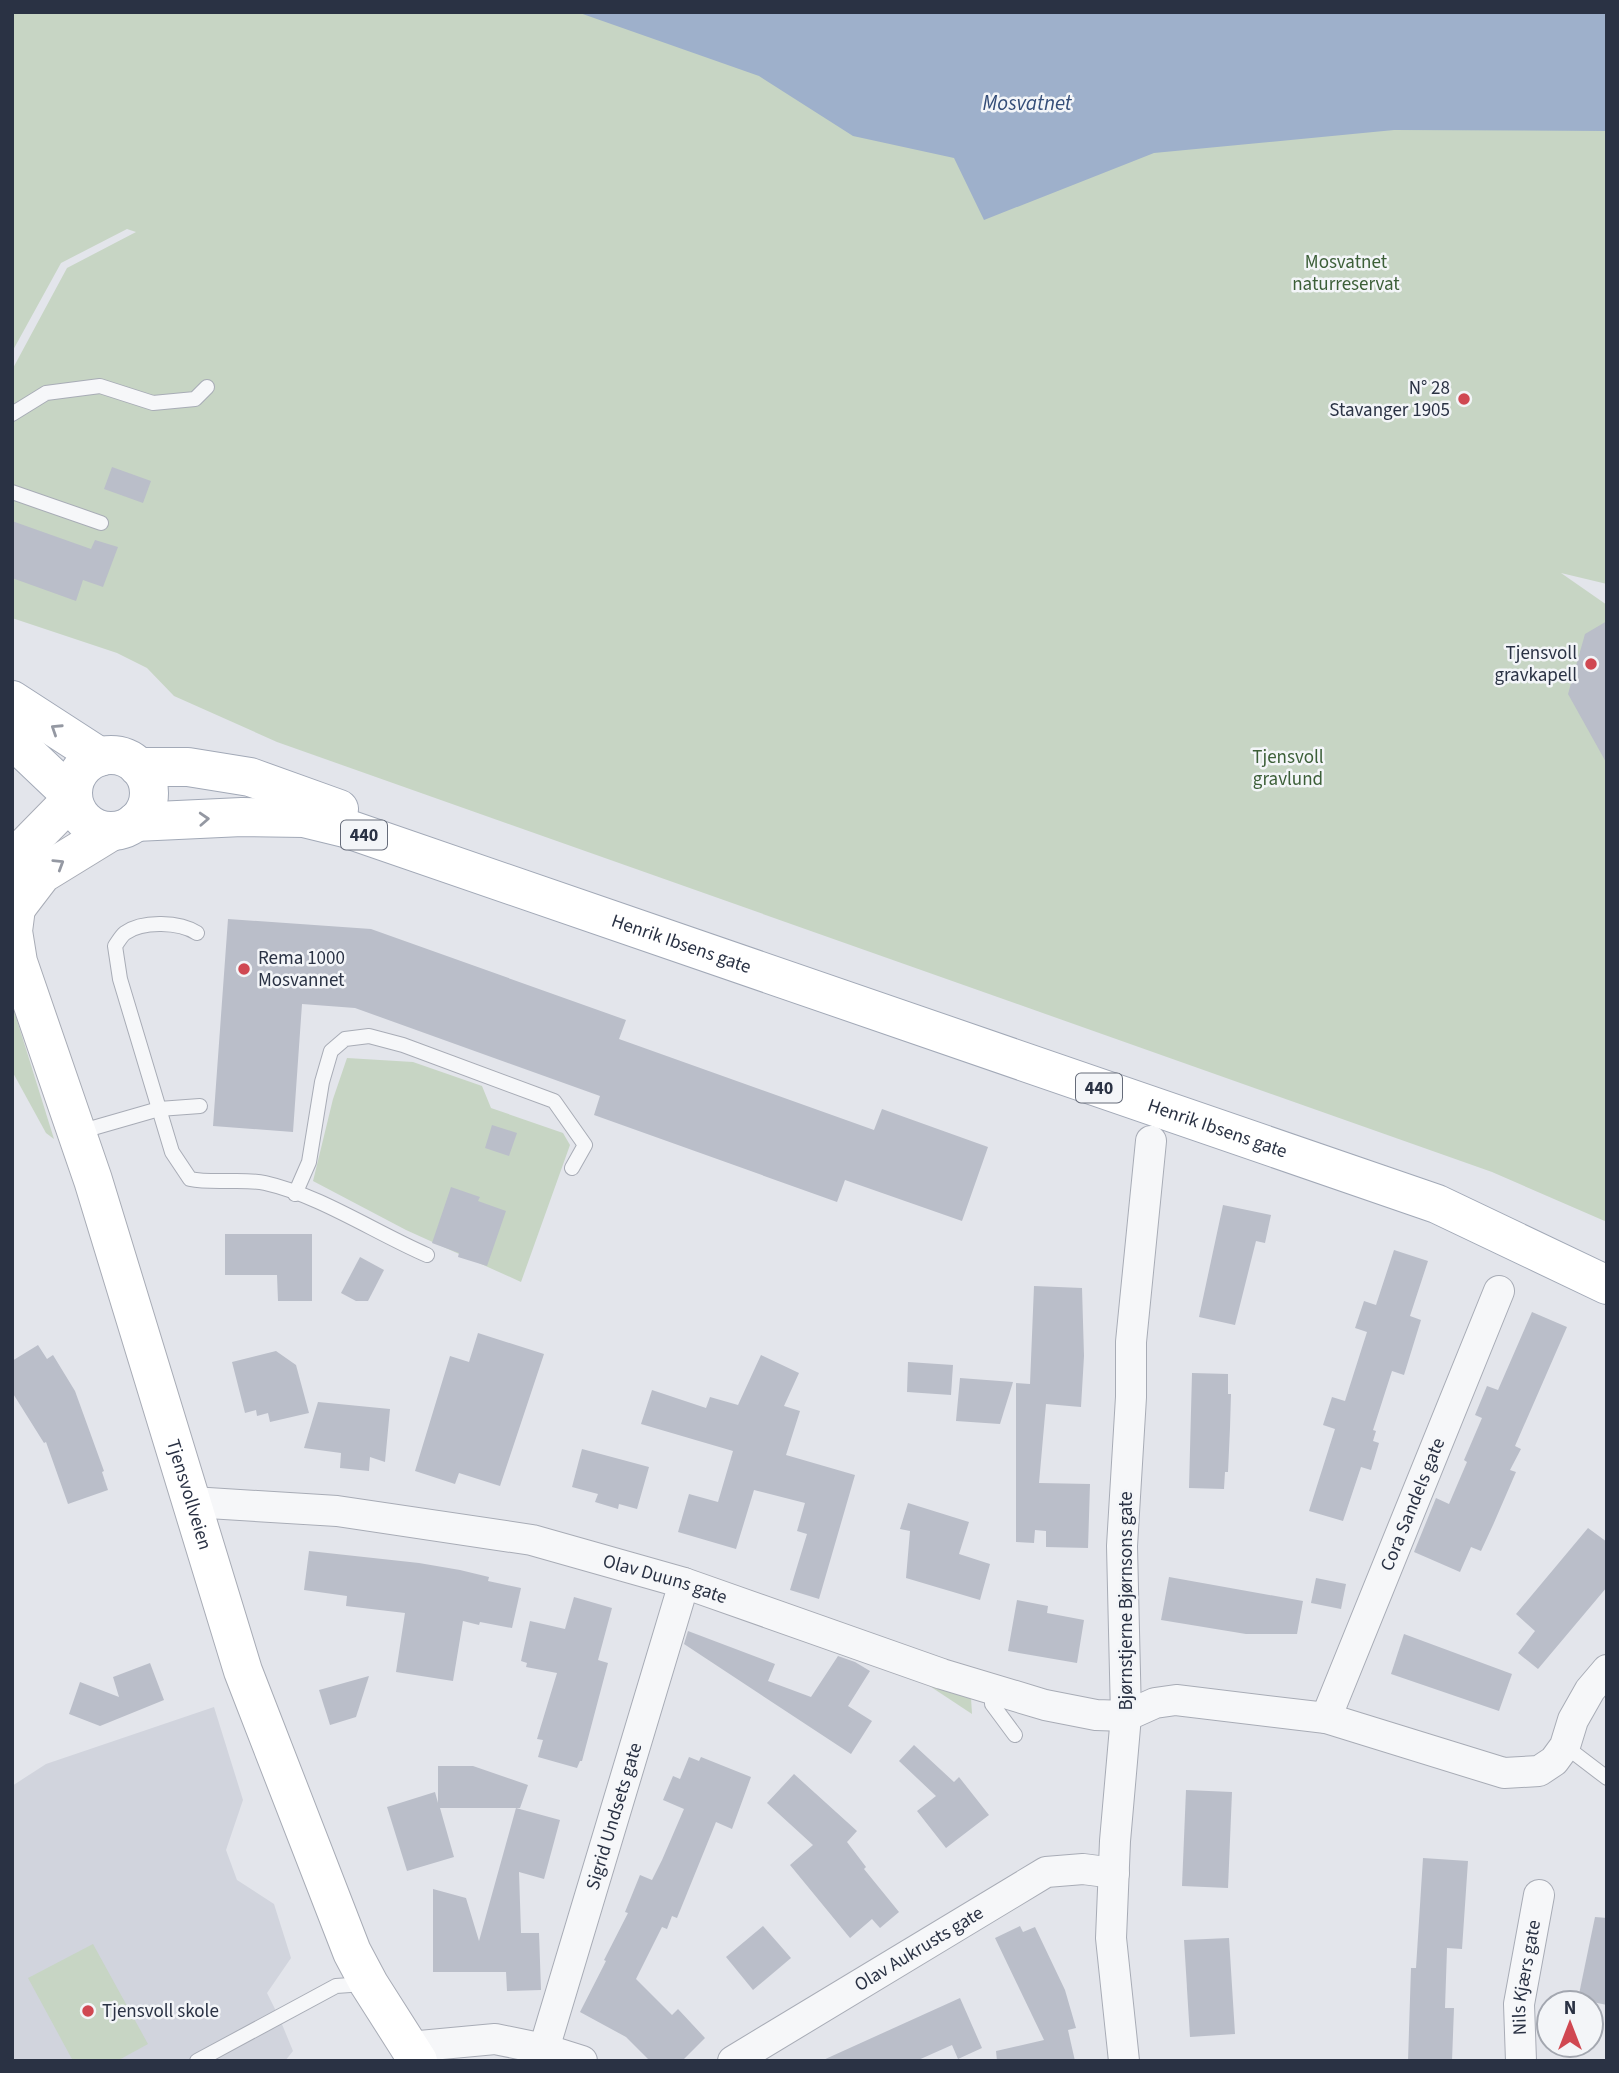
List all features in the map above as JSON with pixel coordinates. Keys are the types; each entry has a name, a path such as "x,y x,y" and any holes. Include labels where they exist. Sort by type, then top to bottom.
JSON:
{"main road":[{"name":"440","path":"12,700 100,757 120,757 138,768"},
{"name":"440","path":"12,739 73,797 82,818 90,825 124,827"},
{"path":"73,797 79,772 100,757"},
{"path":"14,908 42,874 124,827 143,813 148,801 148,789 138,768"},
{"name":"Henrik Ibsens gate","path":"138,768 188,768 250,777 354,814 583,910"},
{"name":"Tjensvollveien","path":"73,797 21,851 12,880 13,930 18,962 116,1255 243,1671 352,1952 414,2054"},
{"name":"Henrik Ibsens gate","path":"124,827 242,817 304,818 345,828 1437,1204 1607,1285"}],"street":[{"name":"Bjørnstjerne Bjørnsons gate","path":"1124,2061 1111,1938 1126,1716 1122,1546 1132,1397 1131,1342 1151,1141"},
{"name":"Cora Sandels gate","path":"1326,1718 1499,1291"},
{"name":"Olav Duuns gate","path":"192,1502 337,1511 532,1540 684,1583 942,1674 1045,1705 1096,1715 1126,1716"},
{"name":"Sigrid Undsets gate","path":"544,2049 684,1583"},
{"path":"1126,1716 1155,1703 1176,1700 1326,1718 1504,1773 1539,1771 1554,1760 1564,1746 1573,1720 1590,1689 1607,1670"},
{"name":"Olav Aukrusts gate","path":"733,2061 1046,1872 1083,1870 1114,1873"},
{"name":"Nils Kjærs gate","path":"1521,2061 1519,2004 1539,1895"},
{"path":"414,2054 495,2039 544,2049 582,2061"}],"lane":[{"path":"12,414 46,393 100,386 153,403 195,399 207,387"},
{"path":"12,492 101,523"},
{"path":"197,933 189,928 152,924 123,934 115,946 120,979 172,1152 190,1180 264,1182 428,1255"},
{"path":"295,1194 309,1162 322,1082 331,1051 345,1039 369,1036 403,1045 554,1101 585,1145 572,1168"},
{"path":"76,1132 159,1109 200,1106"},
{"path":"992,1689 992,1704 1015,1734"},
{"path":"1564,1746 1607,1778"},
{"path":"197,2061 336,1986 369,1984"}],"shaded area":[{"name":"Tjensvoll skole","path":"214,1707 243,1800 226,1850 237,1880 274,1904 291,1958 267,1993 293,2051 285,2061 12,2061 12,1786 46,1764"}],"green space":[{"name":"Tjensvoll gravlund","path":"12,12 1607,12 1607,584 1561,573 1607,605 1607,1222 1492,1172 277,742 174,696 147,668 117,653 12,618 12,370 67,268 136,232 127,229 61,263 12,352"},
{"path":"12,1004 54,1139 46,1133 12,1071"},
{"path":"347,1058 413,1062 482,1086 491,1108 563,1133 570,1145 521,1282 406,1230 313,1181 333,1099"},
{"path":"916,1677 971,1698 972,1714"},
{"name":"Tjensvoll skole","path":"93,1944 148,2044 117,2061 73,2061 28,1978"}],"water":[{"name":"Mosvatnet","path":"577,12 1607,12 1607,131 1394,130 1154,153 984,220 954,158 853,136 759,76"}],"building":[{"path":"112,467 151,481 143,503 104,489"},
{"path":"12,521 91,549 95,540 118,547 103,587 83,580 76,601 12,578"},
{"name":"Tjensvoll gravkapell","path":"1607,621 1607,764 1568,694 1585,634"},
{"path":"228,919 371,929 626,1020 619,1039 874,1130 882,1109 988,1147 962,1221 845,1180 837,1202 594,1115 600,1096 355,1008 302,1004 293,1132 213,1126"},
{"path":"492,1125 517,1133 509,1156 485,1148"},
{"path":"451,1187 480,1197 478,1201 506,1211 487,1266 458,1257 459,1253 432,1243"},
{"path":"1223,1205 1271,1215 1265,1243 1256,1241 1235,1325 1199,1317"},
{"path":"225,1234 312,1234 312,1301 278,1301 277,1275 225,1275"},
{"path":"1394,1250 1428,1261 1410,1316 1421,1320 1404,1375 1392,1371 1373,1430 1376,1431 1373,1441 1379,1443 1371,1470 1361,1467 1343,1521 1309,1511 1335,1429 1323,1425 1332,1397 1345,1401 1367,1332 1355,1328 1364,1301 1376,1305"},
{"path":"360,1257 384,1270 368,1301 356,1301 341,1293"},
{"path":"1034,1286 1082,1288 1084,1356 1081,1407 1046,1404 1039,1483 1090,1484 1088,1548 1046,1547 1046,1531 1035,1530 1034,1543 1016,1542 1016,1383 1030,1384"},
{"path":"1532,1312 1567,1327 1515,1446 1521,1449 1510,1470 1516,1472 1493,1525 1481,1551 1471,1547 1460,1572 1414,1552 1436,1498 1449,1504 1482,1418 1475,1415 1487,1386 1498,1390"},
{"path":"478,1333 544,1354 500,1486 459,1473 455,1484 415,1471 450,1356 469,1362"},
{"path":"38,1345 47,1359 53,1355 75,1391 104,1471 102,1472 108,1490 68,1504 46,1442 44,1443 12,1392 12,1361"},
{"path":"276,1351 296,1365 309,1413 270,1422 268,1413 257,1416 256,1410 245,1413 232,1362"},
{"path":"761,1355 799,1373 784,1406 800,1411 786,1455 855,1475 819,1599 790,1590 807,1534 797,1531 805,1503 754,1490 736,1549 678,1532 689,1494 718,1502 733,1451 641,1424 652,1390 706,1408 710,1397 738,1405"},
{"path":"908,1362 953,1365 951,1395 907,1392"},
{"path":"1192,1373 1228,1374 1228,1394 1231,1394 1230,1428 1228,1472 1225,1472 1224,1489 1189,1488"},
{"path":"960,1378 1013,1382 1000,1424 956,1421"},
{"path":"318,1402 390,1409 385,1462 370,1457 369,1471 340,1468 341,1453 304,1448"},
{"path":"582,1449 649,1467 637,1509 619,1504 618,1509 595,1502 598,1494 572,1487"},
{"path":"908,1503 969,1522 959,1554 990,1564 980,1600 906,1578 910,1531 900,1529"},
{"path":"1588,1528 1607,1542 1607,1587 1538,1669 1518,1653 1535,1631 1516,1614"},
{"path":"309,1551 460,1570 489,1577 488,1581 521,1588 512,1628 463,1621 453,1681 396,1672 405,1613 346,1606 347,1596 304,1590"},
{"path":"1169,1577 1303,1601 1297,1634 1246,1634 1161,1620"},
{"path":"1316,1578 1346,1584 1341,1609 1311,1603"},
{"path":"574,1597 612,1608 598,1660 608,1663 582,1761 577,1768 538,1757 543,1740 537,1739 557,1673 526,1667 527,1663 521,1661 530,1621 565,1629"},
{"path":"1017,1600 1048,1606 1047,1613 1084,1620 1077,1663 1008,1651"},
{"path":"688,1631 775,1664 768,1681 811,1697 838,1656 855,1662 870,1671 848,1706 872,1721 851,1754 684,1644"},
{"path":"1404,1634 1512,1674 1499,1711 1391,1674"},
{"path":"150,1663 164,1700 100,1726 69,1714 80,1682 119,1697 113,1677"},
{"path":"369,1676 356,1717 330,1725 319,1690"},
{"path":"914,1745 954,1782 959,1777 989,1815 946,1848 917,1811 936,1796 899,1761"},
{"path":"689,1757 699,1761 701,1757 751,1777 732,1829 716,1822 677,1918 672,1916 667,1929 662,1927 636,1979 672,2015 678,2009 705,2038 682,2061 650,2061 626,2037 580,2012 628,1913 625,1912 640,1875 652,1880 684,1809 663,1800 673,1776 680,1779"},
{"path":"438,1766 473,1766 528,1785 520,1808 440,1808 454,1857 407,1871 387,1807 435,1792 438,1803"},
{"path":"794,1774 857,1831 847,1842 866,1867 864,1869 899,1912 880,1928 872,1919 850,1938 790,1865 813,1845 767,1803"},
{"path":"1186,1790 1232,1792 1228,1888 1182,1886"},
{"path":"516,1808 560,1820 544,1879 519,1872 521,1933 539,1933 541,1990 507,1991 506,1972 433,1972 433,1889 466,1898 479,1941"},
{"path":"1423,1858 1468,1861 1462,1949 1447,1948 1445,2008 1454,2008 1452,2061 1408,2061 1411,1968 1416,1968"},
{"path":"1595,1917 1607,1918 1607,2005 1605,1989 1580,1989"},
{"path":"763,1926 791,1958 753,1990 726,1957"},
{"path":"1020,1926 1023,1932 1035,1927 1065,1990 1076,2028 1068,2030 1075,2061 997,2061 996,2051 1044,2040 995,1938"},
{"path":"1229,1938 1235,2034 1190,2037 1184,1940"},
{"path":"960,1998 982,2048 958,2059 952,2045 916,2061 821,2061"}],"place":[{"name":"N° 28 Stavanger 1905","path":"1464,399"},
{"name":"Tjensvoll gravkapell","path":"1591,664"},
{"name":"Rema 1000 Mosvannet","path":"244,969"},
{"name":"Tjensvoll skole","path":"88,2011"}],"park label":[{"name":"Mosvatnet naturreservat","path":"1346,273"}]}
